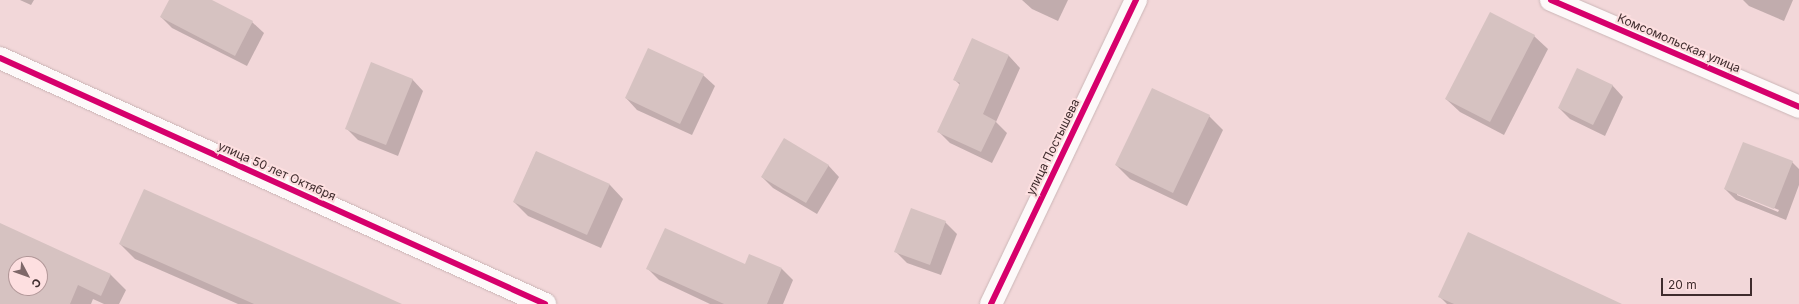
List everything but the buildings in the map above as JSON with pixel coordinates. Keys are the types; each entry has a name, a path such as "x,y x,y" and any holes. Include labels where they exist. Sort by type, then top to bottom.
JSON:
{"street":[{"name":"улица Постышева","path":"991,304 1136,0"},
{"name":"Комсомольская улица","path":"1551,0 1799,107"},
{"name":"улица 50 лет Октября","path":"0,58 545,304"}],"cycle path":[{"path":"991,304 1136,0"},
{"path":"1551,0 1799,107"},
{"path":"0,58 545,304"}]}
